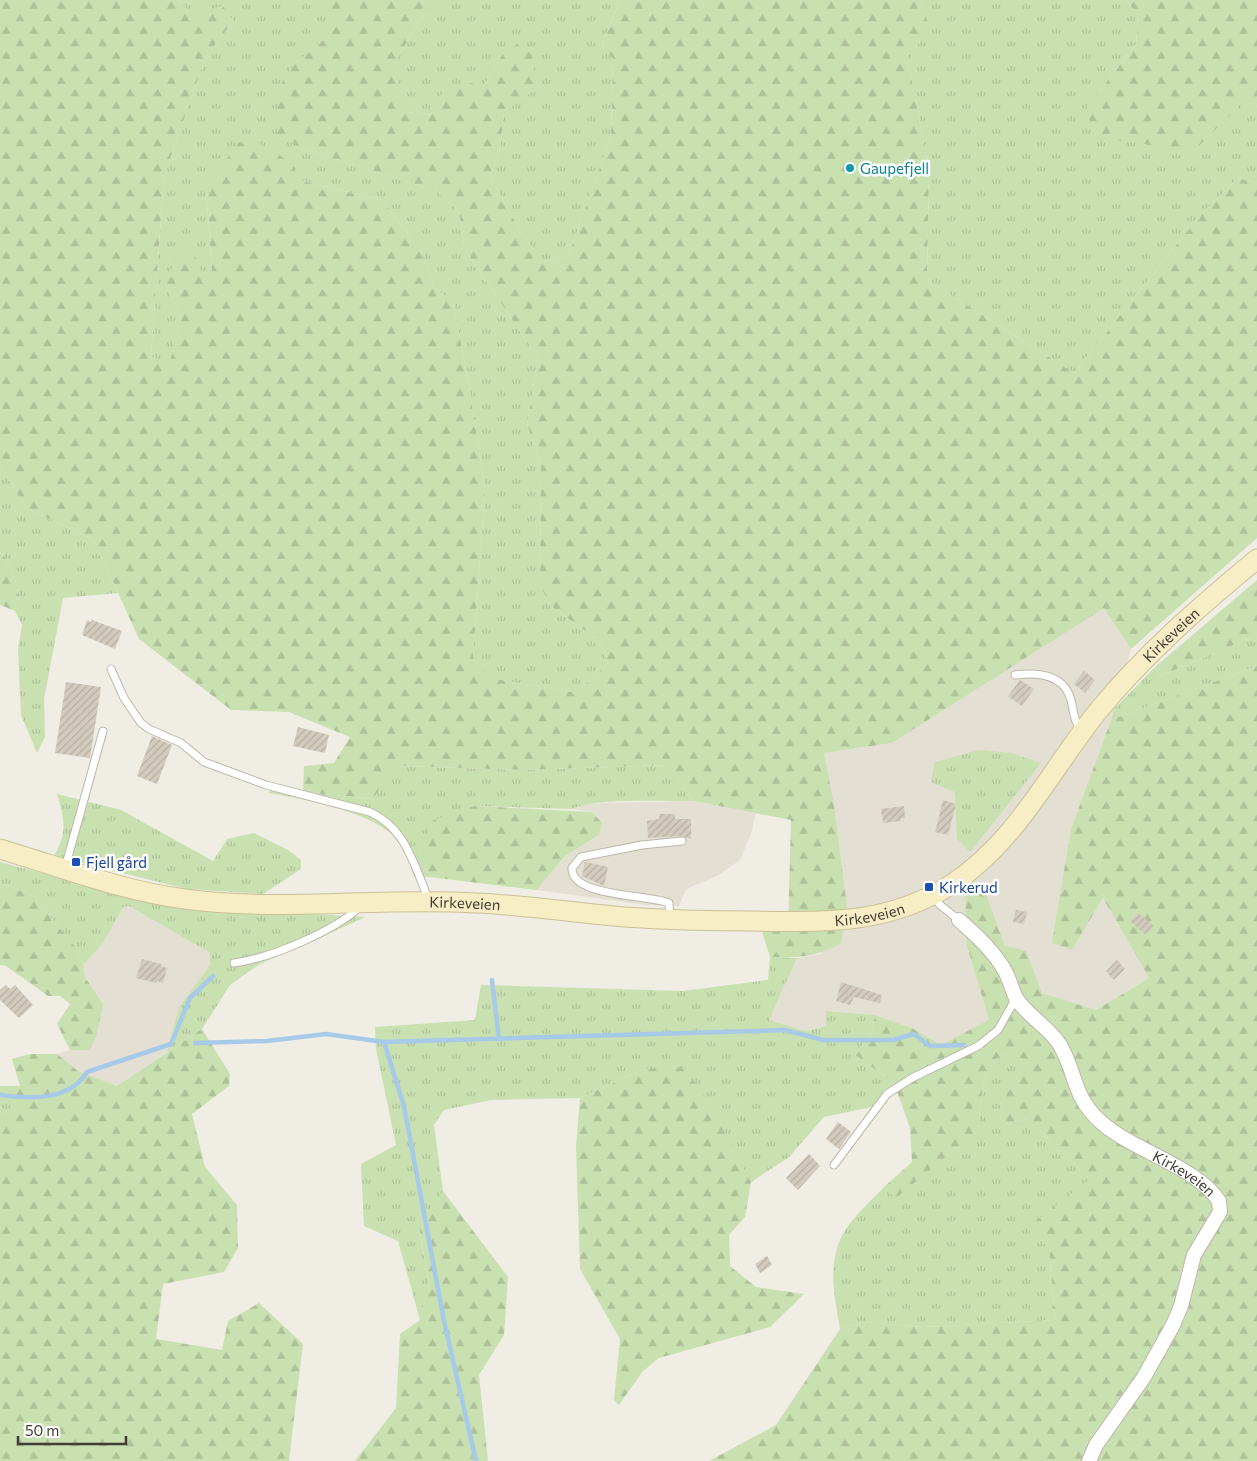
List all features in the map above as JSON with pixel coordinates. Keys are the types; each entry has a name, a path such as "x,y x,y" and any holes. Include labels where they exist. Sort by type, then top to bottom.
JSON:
{"main road":[{"name":"Kirkeveien","path":"0,849 156,894 212,902 475,902 670,920 811,922 855,920 885,914 932,895 985,858 1016,827 1082,732 1109,698 1195,611 1257,559"}],"street":[{"name":"Kirkeveien","path":"958,920 994,953 1006,973 1016,998 1059,1043 1065,1055 1074,1086 1091,1113 1116,1134 1195,1179 1219,1200 1220,1212 1194,1255 1181,1306 1173,1326 1144,1377 1096,1445 1090,1461"}],"lane":[{"path":"111,669 124,698 141,723 181,743 204,762 266,785 370,812 383,818 400,835 408,848 427,902"},
{"path":"1015,675 1030,673 1050,676 1063,685 1072,701 1074,720 1082,732"},
{"path":"65,868 103,730"},
{"path":"670,920 669,903 637,895 591,890 576,881 572,875 572,868 581,857 642,845 682,841"},
{"name":"Kirkeveien","path":"932,895 940,905 958,920"},
{"path":"234,963 276,952 345,920 366,902"},
{"path":"834,1165 887,1094 912,1078 978,1046 998,1030 1016,998"}],"shaded area":[{"path":"1104,607 1131,649 1111,720 1071,829 1072,950 1103,898 1149,978 1096,1010 1042,993 1026,952 1005,946 983,885 965,894 967,946 989,1020 941,1046 912,1028 875,1015 827,1011 826,1026 806,1031 769,1020 797,958 820,954 848,915 834,804 823,753 892,743"},
{"path":"694,801 756,813 751,834 740,860 717,876 686,889 679,906 646,905 537,890 565,856 599,835 592,812 571,809 582,805 603,803"},
{"path":"129,906 210,953 210,965 179,1007 167,1052 117,1086 78,1071 57,1054 70,1050 90,1050 103,1004 85,977 83,965 103,943 123,907"}],"green space":[{"path":"0,0 179,0 188,14 223,6 234,21 206,56 164,176 151,356 169,365 181,318 166,285 178,249 194,254 202,272 212,272 206,187 239,142 254,141 293,163 298,180 382,200 421,251 434,288 453,302 469,385 485,490 473,657 490,678 576,693 608,663 602,643 551,606 540,586 541,467 527,424 538,358 465,250 459,212 437,191 301,148 277,135 278,89 293,65 330,35 330,0 443,0 445,4 419,21 398,57 398,91 407,112 432,115 445,87 472,83 483,87 505,50 518,44 532,53 537,88 504,111 500,149 490,176 522,234 544,262 568,257 611,136 613,59 602,45 620,0 920,0 931,32 907,55 929,170 927,280 1074,373 1197,219 1238,178 1257,183 1257,538 1131,649 1104,608 892,743 824,753 834,804 848,915 840,944 814,954 798,957 770,957 762,932 788,929 791,820 694,801 669,765 523,770 400,766 372,799 303,792 304,766 334,763 350,737 289,712 231,710 139,639 94,540 28,509 0,466"},
{"path":"179,0 330,0 330,35 293,65 301,148 437,191 459,212 465,250 538,358 527,424 541,467 540,586 551,606 602,643 608,663 576,693 489,678 473,657 485,490 469,385 453,302 434,288 421,251 382,200 298,180 206,187 212,273 202,272 166,285 181,318 169,366 151,356 164,176 206,56 234,21 188,14"},
{"path":"443,0 620,0 602,45 613,58 611,136 568,257 543,262 522,234 490,176 500,149 504,111 537,88 505,50 483,87 432,115 406,112 398,91 398,57 419,21 445,4"},
{"path":"920,0 1126,0 1138,15 1136,44 1087,107 1194,151 1245,99 1257,107 1257,183 1238,178 1197,219 1074,373 927,280 929,170 907,55 930,32"},
{"path":"1126,0 1257,0 1257,107 1245,100 1194,151 1093,137 1087,107 1136,44 1138,15"},
{"path":"0,466 28,509 94,540 118,593 63,598 44,699 45,737 37,753 21,715 18,649 22,625 15,611 18,587 5,557 0,552"},
{"path":"0,552 5,557 18,587 15,611 0,605"},
{"path":"1257,580 1257,635 1160,676 1155,667"},
{"path":"1257,635 1257,666 1111,720 1114,709 1155,667 1160,676"},
{"path":"1257,666 1257,1461 709,1461 776,1425 840,1329 862,1322 924,1327 1055,1320 1049,1248 1027,1228 1090,1179 1027,1119 1004,1124 1000,1105 1029,1059 1001,1055 994,1062 985,1080 978,1130 895,1199 885,1186 912,1162 910,1128 894,1083 855,1055 871,1034 875,1015 912,1028 941,1045 989,1020 967,946 965,894 983,885 1005,946 1026,951 1042,993 1096,1010 1149,978 1103,898 1072,950 1052,943 1071,829 1111,720"},
{"path":"979,750 1011,753 1041,763 970,852 957,839 955,792 931,782 935,762"},
{"path":"669,765 694,801 614,801 584,805 571,809 473,806 420,848 429,877 414,877 402,849 391,834 381,826 333,807 268,793 276,785 303,792 371,799 399,766 523,770"},
{"path":"57,794 121,810 213,861 227,839 254,833 288,850 301,860 301,869 263,894 187,889 54,856 63,833 63,818"},
{"path":"474,806 592,812 602,823 599,835 565,856 537,890 429,877 420,848 432,821"},
{"path":"0,862 167,906 366,917 260,964 230,985 202,1029 167,1052 179,1007 210,965 210,953 129,906 123,907 103,943 83,965 76,948 33,896 0,882"},
{"path":"0,882 33,896 76,948 83,965 85,977 103,1004 97,1034 90,1050 70,1050 57,1024 70,1004 60,996 48,996 6,966 0,965"},
{"path":"770,957 797,958 769,1020 806,1031 826,1026 826,1011 875,1015 871,1034 855,1055 894,1083 886,1104 824,1117 789,1157 751,1182 733,1150 644,1069 580,1098 491,1100 444,1110 434,1125 443,1191 419,1227 429,1286 420,1320 398,1241 364,1226 361,1164 396,1145 376,1049 375,1027 475,1020 481,985 683,991 768,980"},
{"path":"202,1029 230,1074 229,1086 192,1114 205,1167 237,1205 238,1248 224,1272 163,1284 156,1339 222,1350 228,1321 259,1303 303,1344 289,1461 0,1461 0,1116 9,1110 20,1086 12,1059 30,1054 57,1054 78,1071 117,1086"},
{"path":"1001,1055 1030,1058 1000,1105 1005,1124 1027,1119 1090,1179 1049,1248 1055,1320 924,1327 862,1322 840,1329 834,1294 833,1270 837,1247 846,1229 885,1186 895,1198 978,1130 985,1080 994,1062"},
{"path":"684,1067 708,1101 751,1182 745,1217 729,1235 730,1266 756,1287 804,1294 770,1327 659,1358 642,1372 619,1405 614,1400 620,1339 580,1269 576,1146 580,1098 644,1069"},
{"path":"0,1086 20,1086 9,1110 0,1116"},
{"path":"443,1191 508,1277 504,1335 479,1375 488,1461 355,1461 396,1408 400,1334 420,1320 429,1286 419,1226"}],"building":[{"path":"87,620 122,631 115,649 82,635"},
{"path":"1084,671 1095,680 1085,693 1074,684"},
{"path":"1020,680 1034,689 1022,706 1008,696"},
{"path":"66,682 101,687 90,758 55,753"},
{"path":"298,727 329,735 325,753 293,746"},
{"path":"152,736 172,745 157,784 137,776"},
{"path":"943,800 956,804 948,835 935,832"},
{"path":"904,806 905,818 901,818 901,821 883,823 881,809"},
{"path":"659,814 675,814 675,819 691,819 691,839 681,836 648,838 647,821 659,819"},
{"path":"585,862 608,867 604,886 582,876"},
{"path":"1016,910 1027,912 1024,924 1013,922"},
{"path":"1138,913 1154,926 1146,935 1130,921"},
{"path":"142,959 161,964 161,966 167,968 163,983 136,978"},
{"path":"1117,960 1125,969 1114,980 1106,971"},
{"path":"841,982 882,995 880,1003 854,997 850,1005 836,1001"},
{"path":"6,985 10,989 15,985 33,1005 19,1018 0,1000 0,990"},
{"path":"838,1122 851,1132 839,1149 826,1139"},
{"path":"809,1154 820,1166 798,1190 786,1178"},
{"path":"767,1256 772,1265 760,1273 755,1264"}],"waterway":[{"path":"0,1095 36,1097 60,1093 70,1088 87,1072 171,1044 190,998 213,976"},
{"path":"492,980 499,1039"},
{"path":"195,1043 267,1041 326,1034 384,1042 785,1030 823,1040 893,1040 914,1034 930,1046 964,1045"},
{"path":"384,1042 404,1106 444,1321 476,1461"}],"place":[{"name":"Gaupefjell","path":"850,168"},
{"name":"Fjell gård","path":"76,862"},
{"name":"Kirkerud","path":"929,887"}]}
